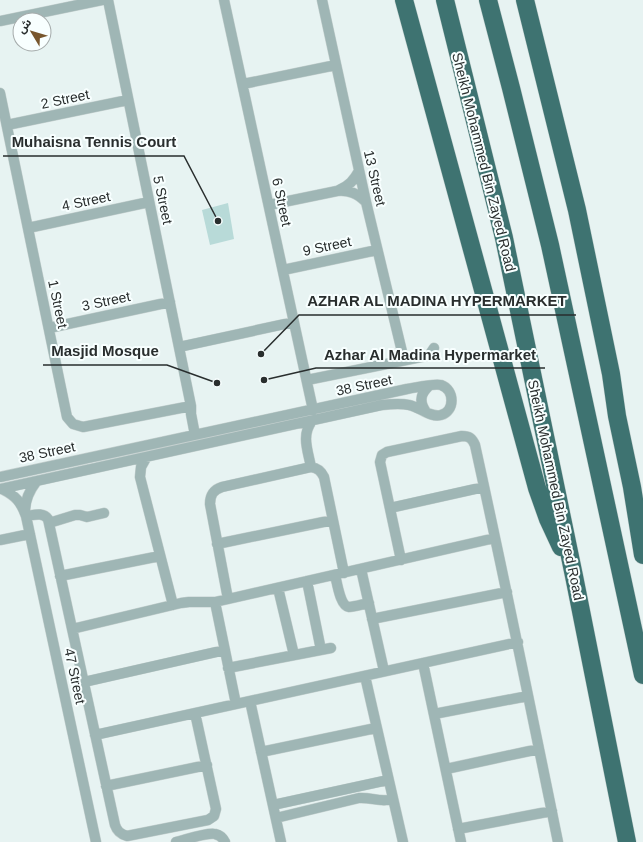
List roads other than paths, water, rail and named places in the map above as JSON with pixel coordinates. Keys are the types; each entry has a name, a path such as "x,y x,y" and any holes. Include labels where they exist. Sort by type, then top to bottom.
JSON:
{"highway":[{"path":"404,0 537,488 548,519 574,576"},
{"name":"Sheikh Mohammed Bin Zayed Road","path":"445,0 504,238 627,842"},
{"path":"488,0 550,245 643,675"},
{"path":"525,0 577,210 611,374 617,416 632,487 643,555"},
{"path":"611,374 620,400 643,490"}],"street":[{"path":"0,21 102,0"},
{"name":"5 Street","path":"108,0 191,406 196,413 198,434"},
{"name":"6 Street","path":"224,0 313,410"},
{"name":"13 Street","path":"322,0 366,202 404,360"},
{"path":"242,84 336,65"},
{"name":"1 Street","path":"0,93 67,417 73,424 83,427 191,406"},
{"name":"2 Street","path":"7,125 128,100"},
{"path":"337,191 350,184 359,171"},
{"path":"269,205 345,190 353,192 366,202"},
{"name":"4 Street","path":"28,228 149,202"},
{"name":"9 Street","path":"283,270 377,250"},
{"name":"3 Street","path":"49,328 170,302"},
{"path":"179,347 294,322"},
{"path":"307,380 426,356 430,354 434,348"},
{"name":"38 Street","path":"0,477 407,389 437,385 446,388 451,395 452,404 447,412 434,416 409,405 390,404 1,489"},
{"path":"426,412 421,402 424,390 429,386"},
{"path":"312,421 307,428 306,438 312,467"},
{"path":"293,425 300,430 306,438"},
{"path":"401,560 380,462 382,455 387,452 462,436 470,438 475,445 518,642 558,842"},
{"path":"140,477 141,467 146,458"},
{"path":"128,461 135,468 140,477 173,605"},
{"path":"228,599 210,504 212,493 222,486 312,467 316,468 322,473 333,520 342,600 344,605 349,607 369,603"},
{"name":"47 Street","path":"26,516 25,507 27,498 30,489 36,482"},
{"path":"390,508 484,487"},
{"name":"47 Street","path":"1,489 18,499 26,516 96,842"},
{"path":"49,523 75,515 87,517 104,512"},
{"path":"26,516 43,515 48,519 116,829 122,835 127,836 208,820 214,816 216,809 195,713"},
{"path":"218,544 333,520"},
{"path":"0,540 30,534"},
{"path":"72,629 173,605 189,602 215,602 495,538"},
{"path":"60,576 160,556"},
{"path":"361,569 384,671"},
{"path":"228,668 326,649 307,581"},
{"path":"278,588 294,655"},
{"path":"372,619 507,592"},
{"path":"215,602 236,704"},
{"path":"95,735 518,642"},
{"path":"84,682 225,650"},
{"path":"423,663 461,842"},
{"path":"365,676 403,842"},
{"path":"434,714 528,696"},
{"path":"250,701 281,842"},
{"path":"261,752 376,728"},
{"path":"446,769 540,749"},
{"path":"106,786 207,765"},
{"path":"273,805 388,780"},
{"path":"276,818 359,798 370,798 380,801 393,799"},
{"path":"458,829 552,811"},
{"path":"176,842 209,834 215,834 220,836 225,842"}],"place":[{"name":"Muhaisna Tennis Court","path":"218,221"},
{"name":"AZHAR AL MADINA HYPERMARKET","path":"261,354"},
{"name":"Azhar Al Madina Hypermarket","path":"264,380"},
{"name":"Masjid Mosque","path":"217,383"}]}
